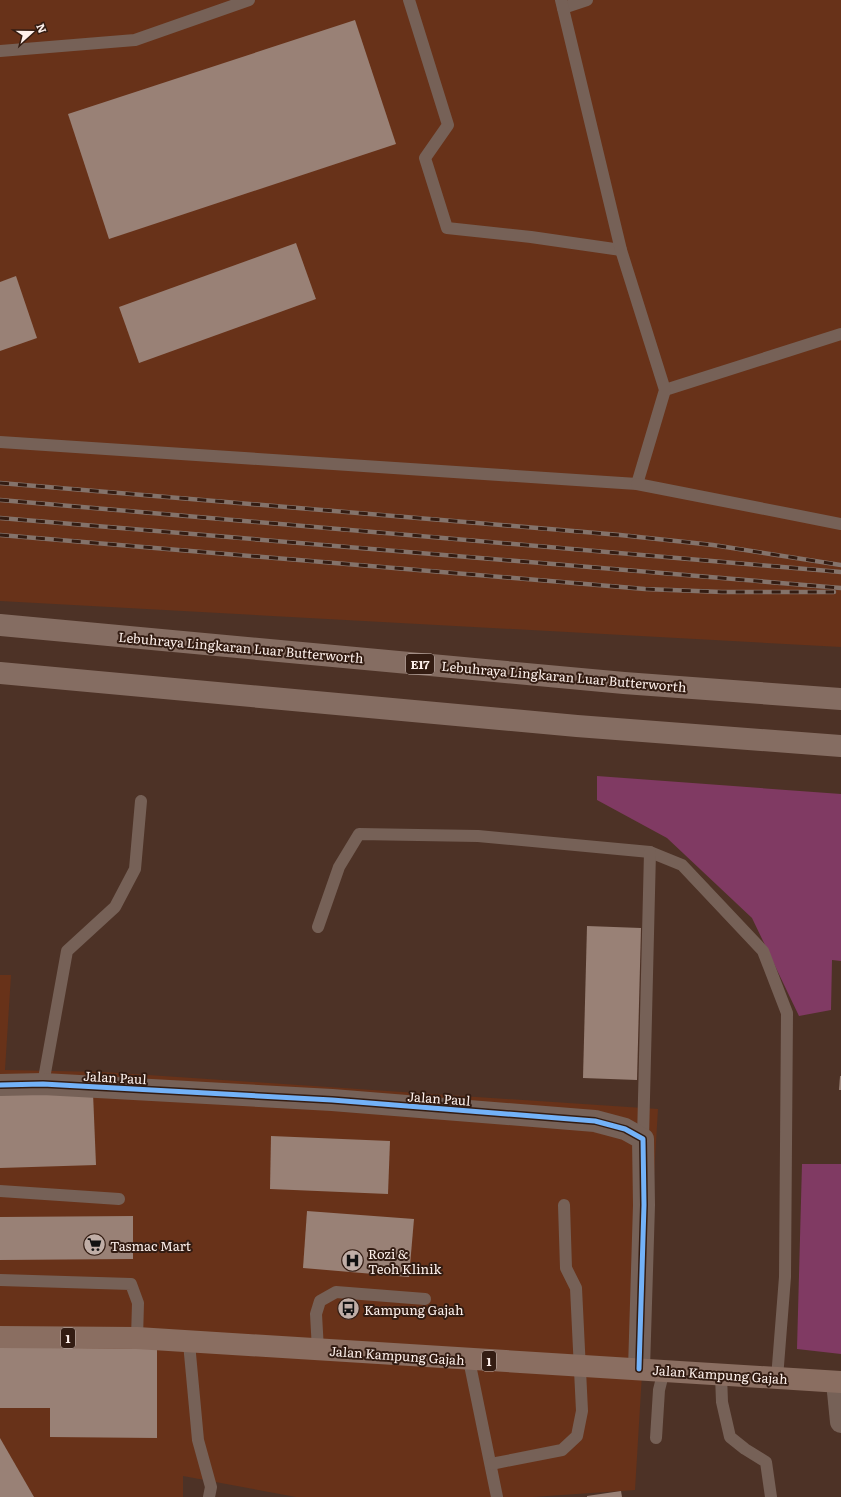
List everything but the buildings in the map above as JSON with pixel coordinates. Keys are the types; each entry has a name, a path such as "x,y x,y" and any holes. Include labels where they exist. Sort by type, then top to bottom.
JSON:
{"highway":[{"name":"Lebuhraya Lingkaran Luar Butterworth","path":"0,625 624,682 841,699"},
{"path":"0,673 577,726 841,746"}],"main road":[{"name":"Jalan Kampung Gajah","path":"0,1337 137,1338 839,1382"}],"street":[{"name":"Jalan Paul","path":"0,1084 43,1084 332,1100 595,1121 625,1129 643,1139"},
{"path":"639,1369 644,1205 643,1139"},
{"path":"839,1382 841,1422"}],"lane":[{"path":"0,51 135,40 249,0"},
{"path":"409,0 448,125 425,158 447,228 531,237 622,250"},
{"path":"587,0 562,4 622,250 665,390 637,484"},
{"path":"665,390 841,334"},
{"path":"0,442 637,484 841,524"},
{"path":"43,1084 67,951 115,907 135,869 141,800"},
{"path":"318,927 339,867 359,834 478,836 650,852 682,865 763,951 786,1013 786,1277 777,1378"},
{"path":"643,1139 650,852"},
{"path":"0,1191 119,1199"},
{"path":"490,1464 562,1450 577,1436 582,1411 576,1288 566,1268 564,1204"},
{"path":"0,1280 131,1284 138,1303 137,1338"},
{"path":"318,1350 316,1314 320,1301 336,1292 425,1299"},
{"path":"189,1342 198,1440 211,1487 209,1497"},
{"path":"469,1360 497,1497"},
{"path":"656,1438 659,1390 664,1370"},
{"path":"721,1374 722,1402 730,1437 745,1450 766,1462 771,1497"}],"shaded area":[{"path":"0,0 841,0 841,647 0,601"},
{"path":"597,776 841,794 841,961 832,960 831,1010 799,1016 752,918 667,838 597,800"},
{"path":"0,975 11,975 5,1070 103,1072 658,1109 635,1490 533,1497 296,1497 183,1476 183,1497 0,1497"},
{"path":"802,1164 841,1164 841,1354 797,1349"}],"railway":[{"path":"0,483 620,535 713,545 841,565"},
{"path":"0,500 841,572"},
{"path":"0,518 841,588"},
{"path":"0,535 645,589 722,592 834,592"}],"cycle path":[{"path":"0,1085 43,1084 332,1100 595,1121 625,1129 643,1139 644,1205 639,1369"}],"place":[{"name":"Tasmac Mart","path":"94,1245"},
{"name":"Rozi & Teoh Klinik","path":"353,1260"},
{"name":"Kampung Gajah","path":"349,1309"}]}
